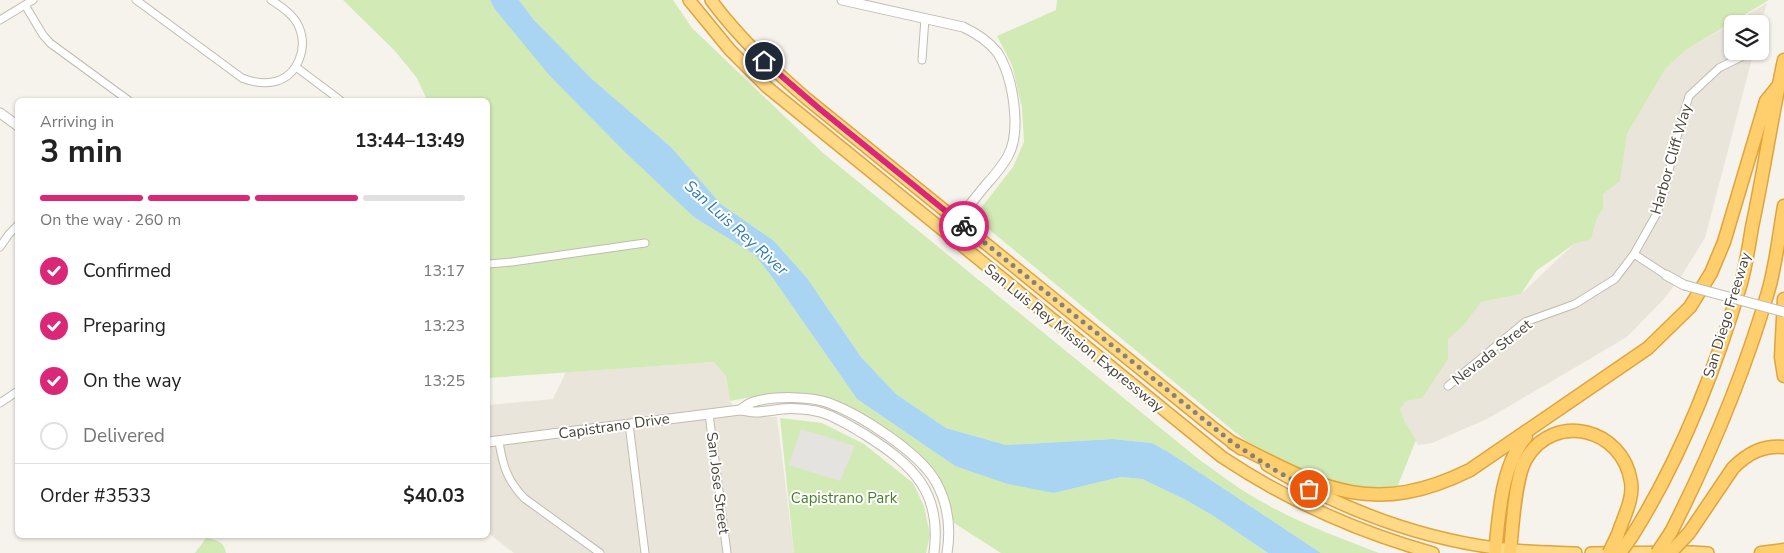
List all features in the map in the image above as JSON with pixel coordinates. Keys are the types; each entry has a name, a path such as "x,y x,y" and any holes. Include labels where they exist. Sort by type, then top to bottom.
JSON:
{"highway":[{"name":"San Luis Rey Mission Expressway","path":"689,0 730,50 767,87 1198,438 1231,462 1282,494 1326,516 1378,536 1434,553"},
{"name":"San Luis Rey Mission Expressway","path":"711,0 738,34 786,80 875,155 1233,443 1284,476 1334,502 1392,525 1495,551"},
{"name":"San Diego Freeway","path":"1620,553 1648,511 1687,434 1700,402 1741,282 1784,60"},
{"path":"1233,443 1291,473 1328,487 1371,495 1399,494 1432,486 1470,470 1648,348 1690,307 1712,273 1724,242 1766,101 1779,85"},
{"name":"San Diego Freeway","path":"1657,553 1671,532 1696,482 1744,361 1768,291 1784,206"},
{"path":"1784,298 1781,357 1784,376"},
{"path":"1565,406 1531,432 1518,446 1510,463 1505,481 1495,551 1576,553"},
{"path":"1510,552 1520,472 1526,458 1544,440 1560,433 1576,431 1599,436 1617,448 1623,457 1632,484 1631,496 1618,534 1609,553"},
{"path":"1670,553 1689,533 1733,468 1742,459 1770,446 1784,447"},
{"path":"1761,553 1784,550"},
{"path":"1591,553 1708,553"}],"street":[{"path":"0,20 33,0"},
{"path":"136,0 242,78 254,82 273,82 284,77 296,67 302,54 303,41 295,20 272,0"},
{"path":"842,0 963,27 974,32 989,43 1002,61 1007,75 1016,123 1009,155 946,234"},
{"path":"25,5 50,43 125,98"},
{"path":"922,60 925,18"},
{"name":"Harbor Cliff Way","path":"1634,254 1656,215 1663,197 1676,140 1689,96 1720,68 1735,60"},
{"path":"296,67 337,98"},
{"path":"0,113 15,124"},
{"path":"0,247 15,229"},
{"path":"490,264 645,243"},
{"path":"1634,254 1684,285 1784,312"},
{"name":"Nevada Street","path":"1448,386 1525,322 1575,304 1615,279 1634,254"},
{"path":"0,403 15,394"},
{"name":"Capistrano Drive","path":"740,410 752,402 792,397 828,403 892,439 919,459 936,482 949,522 947,553"},
{"name":"Capistrano Drive","path":"490,442 740,410 756,412 785,408 819,412 851,426 907,464 930,500 935,521 934,553"},
{"name":"San Jose Street","path":"709,414 727,553"},
{"path":"629,424 645,553"},
{"path":"499,442 507,476 514,488 524,498 600,553"}],"shaded area":[{"path":"1767,3 1764,15 1746,15"},
{"path":"1724,28 1724,60 1752,60 1705,238 1682,275 1663,300 1627,337 1489,418 1432,443 1418,445 1398,410 1447,339 1481,302 1521,294 1574,244 1627,134 1666,68 1686,50"},
{"path":"715,362 726,376 730,401 739,415 777,417 794,553 514,553 490,535 490,405 553,399 566,372"},
{"path":"801,429 855,446 840,481 789,465"}],"green space":[{"path":"343,0 490,0 494,8 695,218 754,254 857,399 955,466 1054,493 1121,477 1142,479 1212,515 1268,553 1001,553 954,523 946,491 915,452 873,423 826,397 773,393 730,401 726,376 714,362 490,378 490,98 426,98 417,78 395,51"},
{"path":"519,0 673,0 692,28 823,153 1201,461 1239,488 1272,507 1325,532 1379,553 1321,553 1152,443 1113,439 1006,445 946,428 896,394 861,357 807,278 774,241 721,204 671,147 593,80 534,20"},
{"path":"1057,0 1769,0 1744,15 1724,15 1724,27 1686,50 1666,68 1627,134 1620,181 1603,194 1603,208 1596,220 1591,239 1574,244 1536,271 1521,294 1481,302 1463,326 1448,339 1448,359 1422,398 1406,401 1400,409 1416,440 1396,490 1342,488 1296,468 1247,442 974,217 1013,167 1024,142 1022,108 1012,65 997,36 1056,10"},
{"name":"Capistrano Park","path":"780,418 822,423 864,444 913,483 924,506 930,535 926,553 794,553"},
{"path":"206,538 216,540 223,546 226,553 195,553"}],"water":[{"name":"San Luis Rey River","path":"490,0 519,0 534,20 593,80 671,147 721,204 774,241 807,278 861,357 896,394 946,428 1006,445 1113,439 1152,443 1321,553 1268,553 1212,515 1142,479 1121,477 1054,493 1008,484 955,466 857,399 754,254 695,218 626,153 550,76 494,8"}],"way so far":[{"path":"964,226 1233,443 1262,463 1309,489"}],"route":[{"path":"764,61 875,155 964,226"}]}
